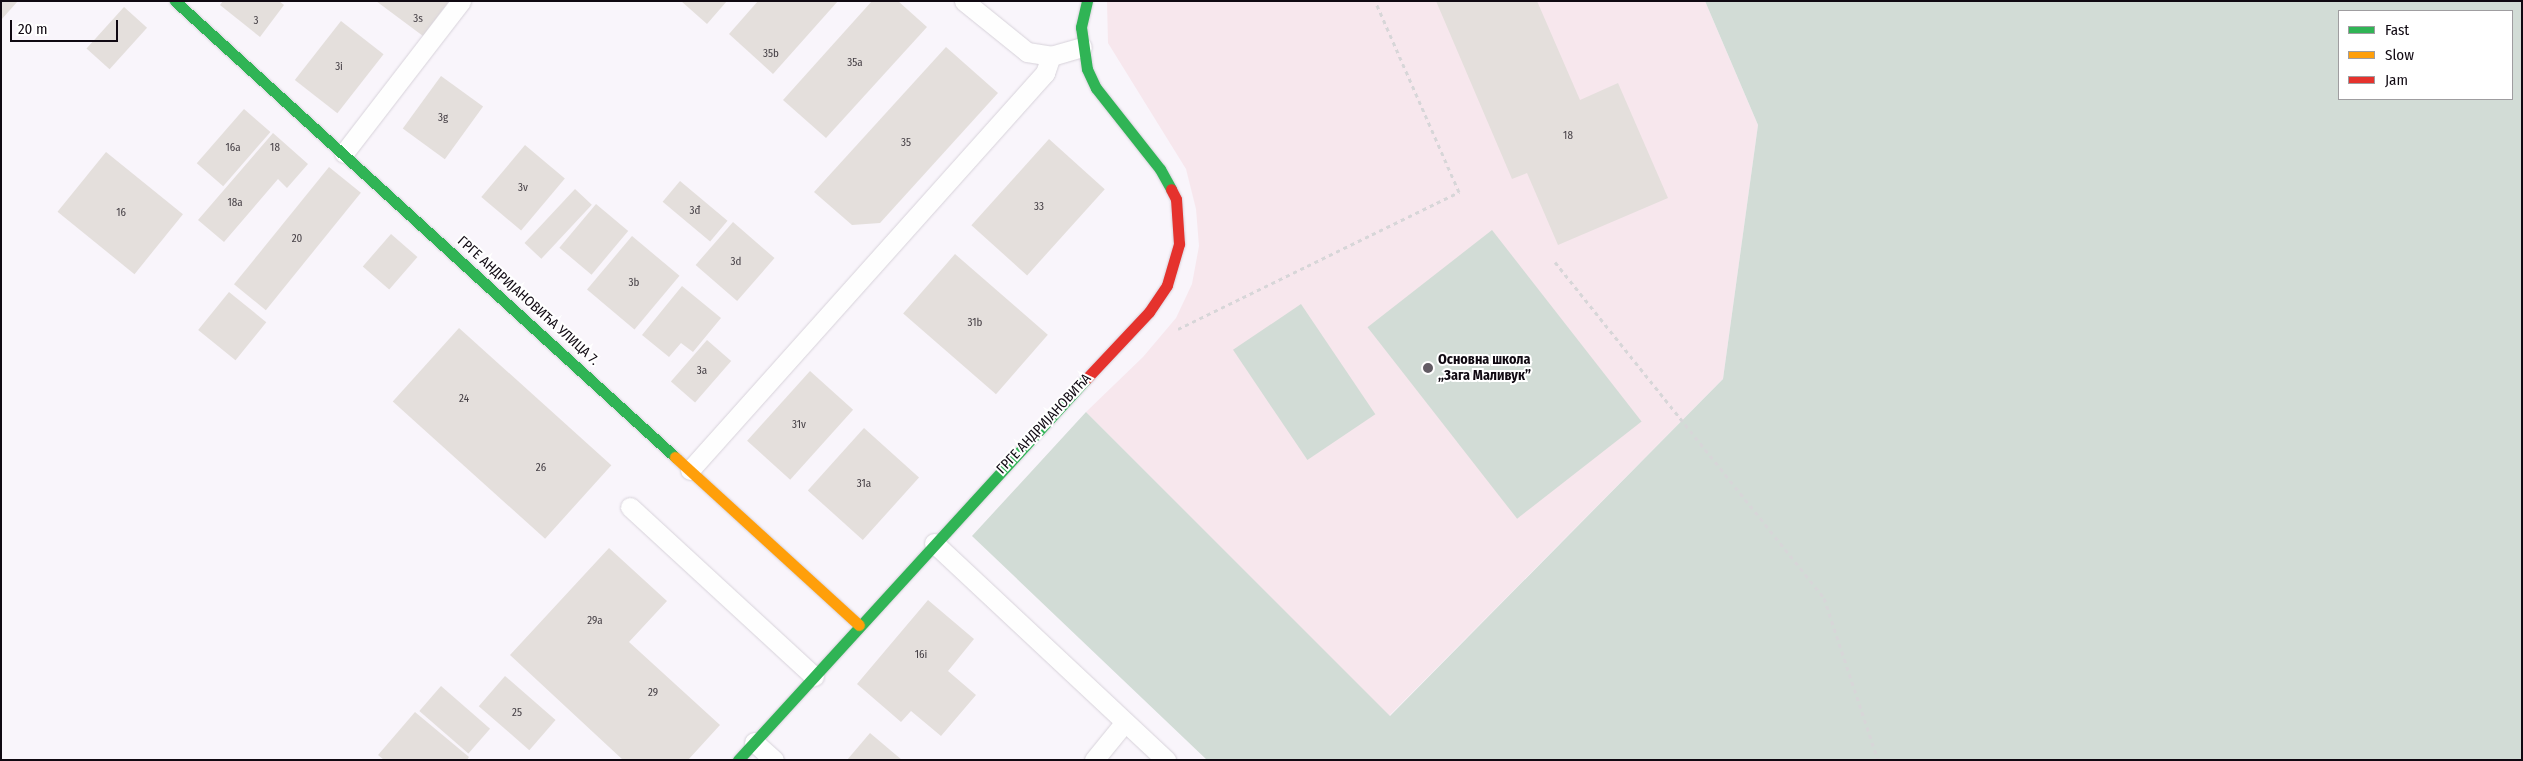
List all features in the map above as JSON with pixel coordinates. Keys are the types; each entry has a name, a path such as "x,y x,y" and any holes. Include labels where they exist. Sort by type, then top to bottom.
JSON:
{"street":[{"name":"ГРГЕ АНДРИЈАНОВИЋА УЛИЦА 7.","path":"175,1 344,153 859,625"},
{"name":"ГРГЕ АНДРИЈАНОВИЋА","path":"738,760 934,543 1149,312 1167,285 1175,264 1179,230 1176,199 1160,170 1096,88 1086,69 1081,27 1087,1"}],"lane":[{"path":"344,153 461,1"},
{"path":"964,1 1027,52 1051,56 1082,48"},
{"path":"690,470 1045,73 1051,56"},
{"path":"630,507 814,676"},
{"path":"934,543 1166,760"},
{"path":"1094,760 1125,722"},
{"path":"754,742 774,760"}],"path":[{"path":"1176,330 1459,192 1375,1"},
{"path":"1555,262 1824,598 1878,760"}],"shaded area":[{"name":"Основна школа „Зага Маливук”","path":"1107,1 1705,1 1758,125 1723,379 1389,716 1086,412 1143,357 1176,318 1192,284 1199,246 1196,209 1186,169 1108,43"},
{"path":"1705,1 2522,1 2522,760 1207,760 972,536 1086,412 1390,716 1723,379 1758,125"},
{"path":"1492,230 1642,421 1517,519 1367,327"},
{"path":"1301,304 1375,414 1307,460 1233,350"}],"building":[{"path":"1,1 18,1 1,20"},
{"path":"223,1 279,1 284,5 260,37 220,5"},
{"path":"376,1 449,1 423,36"},
{"path":"681,1 727,1 707,24"},
{"path":"758,1 838,1 773,74 729,34"},
{"path":"872,1 898,1 927,27 826,138 783,100"},
{"path":"1436,1 1537,1 1580,100 1618,83 1668,198 1558,245 1527,173 1512,179"},
{"path":"124,7 147,28 110,69 87,49"},
{"path":"341,21 384,54 337,113 295,80"},
{"path":"946,47 998,93 880,223 852,225 814,192"},
{"path":"441,76 483,107 445,159 403,129"},
{"path":"244,109 270,132 223,186 197,163"},
{"path":"273,133 308,164 287,188 278,179 224,242 198,220"},
{"path":"1049,139 1105,189 1027,275 971,225"},
{"path":"525,145 565,178 521,231 481,197"},
{"path":"106,152 183,214 134,274 58,212"},
{"path":"329,167 361,193 266,310 234,284"},
{"path":"680,181 727,221 710,242 663,202"},
{"path":"575,189 592,205 541,259 525,243"},
{"path":"596,204 628,231 592,275 559,248"},
{"path":"733,222 775,258 737,301 696,265"},
{"path":"391,234 417,257 389,289 363,266"},
{"path":"632,236 679,276 634,329 587,290"},
{"path":"955,254 1048,335 996,394 903,314"},
{"path":"682,286 721,318 693,352 681,343 669,357 642,335"},
{"path":"229,292 266,322 235,360 198,330"},
{"path":"459,328 611,465 545,539 393,402"},
{"path":"707,340 731,361 695,403 671,382"},
{"path":"810,371 853,410 790,480 747,441"},
{"path":"864,428 919,478 863,540 808,490"},
{"path":"609,548 667,601 629,642 720,725 688,760 623,760 510,655"},
{"path":"928,600 974,639 948,671 976,695 941,736 911,711 901,722 857,684"},
{"path":"505,676 556,720 529,750 479,706"},
{"path":"441,686 490,729 468,754 419,711"},
{"path":"415,712 469,757 467,760 384,760 378,755"},
{"path":"870,733 902,760 847,760"}],"traffic: fast":[{"path":"175,1 675,457"},
{"path":"1087,1 1081,27 1087,69 1096,88 1160,169 1171,189"},
{"path":"738,760 1086,379"}],"traffic: slow":[{"path":"675,457 859,625"}],"traffic: jam":[{"path":"1086,379 1149,312 1167,285 1179,244 1176,199 1171,189"}],"place":[{"name":"Основна школа „Зага Маливук”","path":"1428,368"}]}
